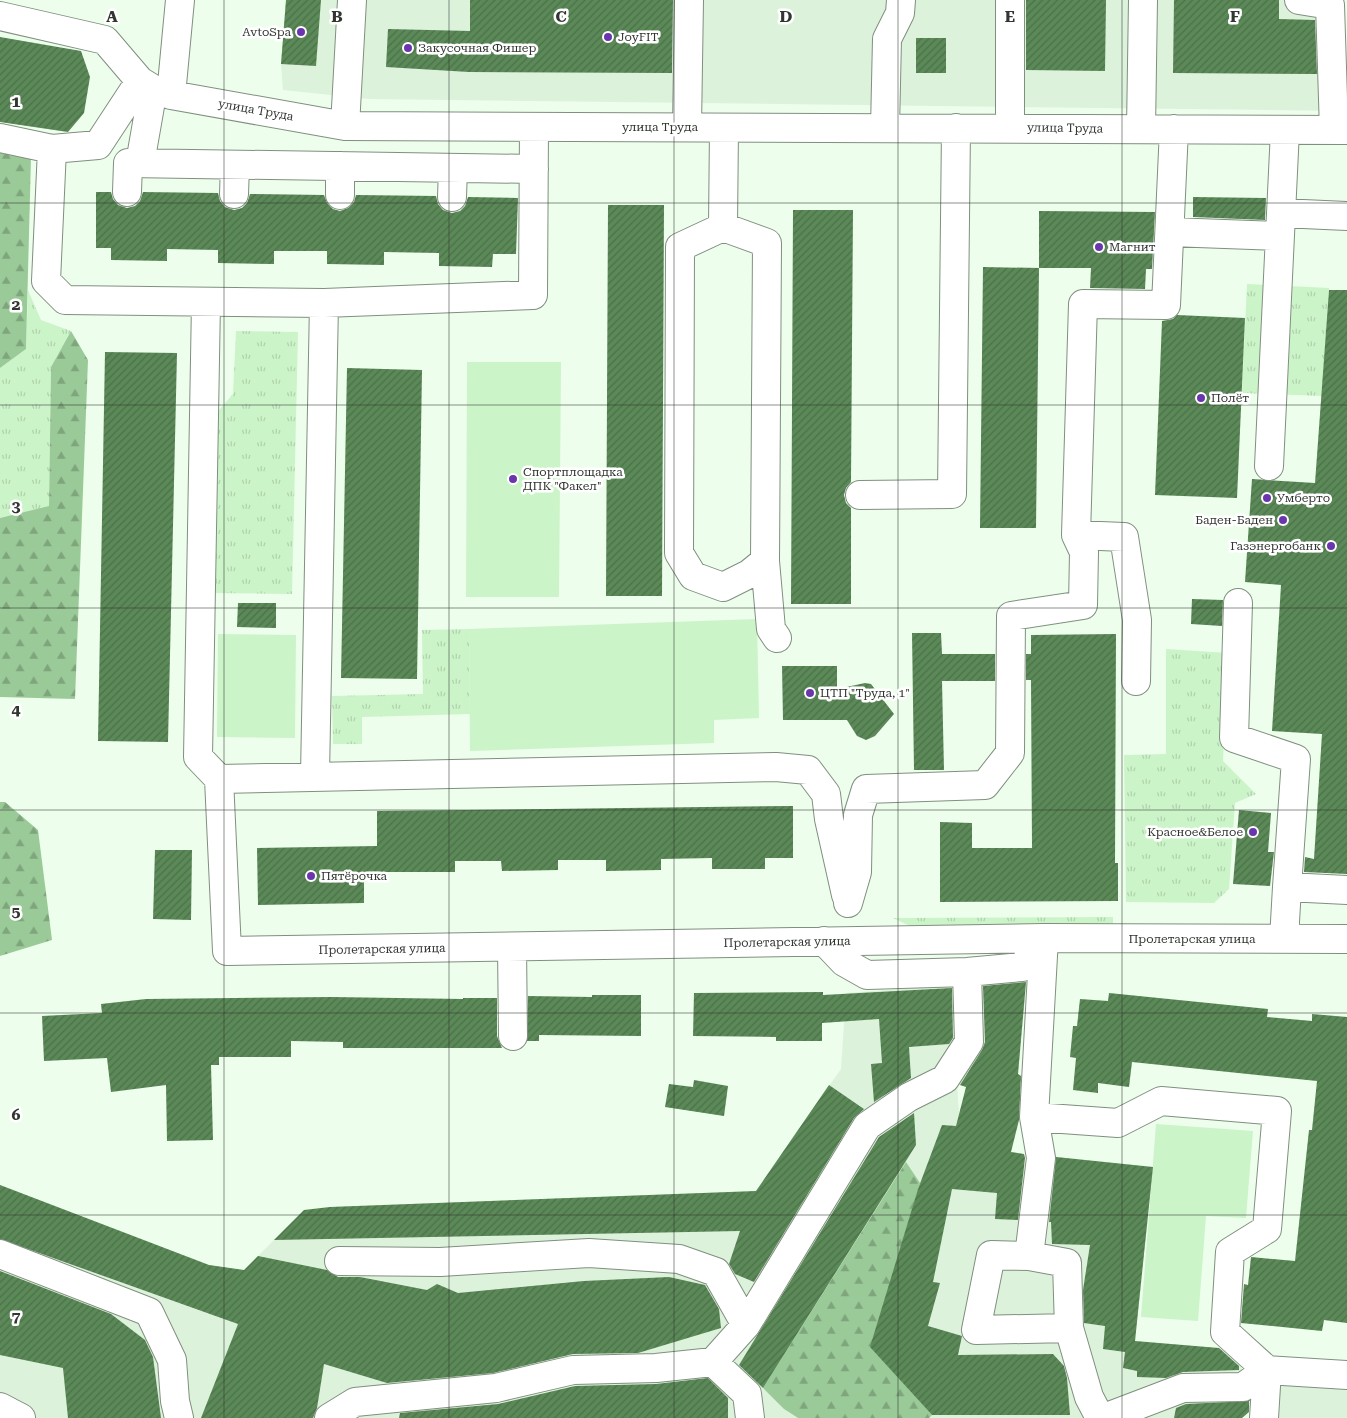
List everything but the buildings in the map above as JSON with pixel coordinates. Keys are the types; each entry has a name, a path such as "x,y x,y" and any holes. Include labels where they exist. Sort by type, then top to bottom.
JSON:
{"street":[{"path":"140,163 154,89 180,0"},
{"path":"345,126 352,0"},
{"path":"687,127 697,48 689,0"},
{"path":"885,128 887,39 900,13 901,0"},
{"path":"1010,0 1010,128"},
{"path":"1141,129 1143,0"},
{"path":"1299,0 1330,5 1341,130"},
{"path":"6,12 105,40 154,89"},
{"path":"0,138 52,149 98,145 154,89"},
{"name":"улица Труда","path":"154,89 345,126 1341,130"},
{"path":"52,149 46,280 64,300 324,302 532,295 534,126"},
{"path":"724,128 724,227"},
{"path":"860,495 952,494 956,128"},
{"path":"1044,938 1022,967 967,972 867,975 844,962 836,941 857,872 858,815 866,789 985,785 1010,753 1011,616 1083,605 1084,552 1076,535 1084,304 1166,305 1174,129"},
{"path":"1269,466 1284,130"},
{"path":"127,192 128,163 534,169"},
{"path":"234,194 235,165"},
{"path":"340,166 340,195"},
{"path":"452,196 453,168"},
{"path":"1170,232 1281,225 1347,216"},
{"path":"765,561 749,574 723,587 693,576 679,553 680,247 724,227 767,243 765,561 770,629 777,638"},
{"path":"206,302 198,757 219,779 315,775 776,767 808,770 826,794 829,819 848,903"},
{"path":"315,775 324,302"},
{"path":"1076,535 1124,537 1137,620 1136,681"},
{"path":"1238,603 1234,738 1296,759 1284,939"},
{"name":"Пролетарская улица","path":"219,779 227,951 1044,938 1347,938"},
{"path":"1287,887 1347,890"},
{"path":"1029,1256 1041,1158 1034,1117 1044,938"},
{"path":"512,947 513,1036"},
{"path":"329,1418 355,1402 496,1388 574,1370 656,1368 713,1362 746,1326 867,1126 909,1098 945,1080 969,1042 967,972"},
{"path":"1034,1117 1118,1122 1161,1101 1277,1111 1267,1229 1230,1252 1225,1332 1267,1370"},
{"path":"0,1254 149,1312 172,1360 175,1401 180,1418"},
{"path":"339,1260 440,1262 590,1254 679,1259 716,1272 746,1326"},
{"path":"1069,1328 976,1330 991,1255 1029,1256 1067,1263 1069,1328 1089,1397 1100,1418"},
{"path":"713,1362 747,1394 750,1418"},
{"path":"1264,1418 1267,1370"},
{"path":"1104,1418 1183,1388 1243,1387 1267,1370 1347,1374"},
{"path":"0,1407 21,1418"}],"shaded area":[{"path":"286,0 1343,0 1346,111 369,99 283,90 281,64"},
{"path":"991,978 1027,980 1018,1074 1028,1079 1023,1102 957,1084 960,1127 999,1163 1031,1165 1049,1156 1153,1167 1135,1341 1239,1350 1240,1364 1256,1404 1242,1418 929,1418 931,1415 871,1347 784,1409 798,1418 0,1418 0,1185 209,1265 244,1270 304,1210 330,1207 756,1191 841,1069 846,993 957,985"},
{"path":"1278,1385 1347,1389 1347,1418 1276,1418"}],"green space":[{"path":"0,149 31,157 26,349 0,368"},
{"path":"1247,284 1329,288 1322,396 1242,393"},
{"path":"28,290 41,320 71,331 51,367 49,507 0,518 0,368 26,349"},
{"path":"71,331 88,360 75,699 0,697 0,518 49,506 51,367"},
{"path":"236,331 298,332 292,594 210,593 212,418 233,394"},
{"name":"Спортплощадка ДПК \"Факел\"","path":"467,362 561,362 559,597 466,597"},
{"path":"757,619 759,718 714,720 714,743 470,751 469,629"},
{"path":"469,629 470,714 362,717 362,744 333,744 332,696 423,694 422,630"},
{"path":"218,634 296,635 295,738 217,737"},
{"path":"1166,649 1228,653 1223,761 1256,794 1235,803 1229,889 1214,903 1126,902 1124,755 1166,754"},
{"path":"0,802 5,802 38,830 52,940 0,956"},
{"path":"1113,917 1113,925 914,928 893,918"},
{"path":"1156,1124 1253,1131 1246,1218 1206,1216 1198,1321 1141,1317"},
{"path":"906,1162 920,1183 871,1347 932,1415 929,1418 798,1418 784,1409 763,1388"}],"place":[{"name":"AvtoSpa","path":"301,32"},
{"name":"JoyFIT","path":"608,37"},
{"name":"Закусочная Фишер","path":"408,48"},
{"name":"Магнит","path":"1099,247"},
{"name":"Полёт","path":"1201,398"},
{"name":"Спортплощадка ДПК \"Факел\"","path":"513,479"},
{"name":"Умберто","path":"1267,498"},
{"name":"Баден-Баден","path":"1283,520"},
{"name":"Газэнергобанк","path":"1331,546"},
{"name":"ЦТП \"Труда, 1\"","path":"810,693"},
{"name":"Красное&Белое","path":"1253,832"},
{"name":"Пятёрочка","path":"311,876"}]}
